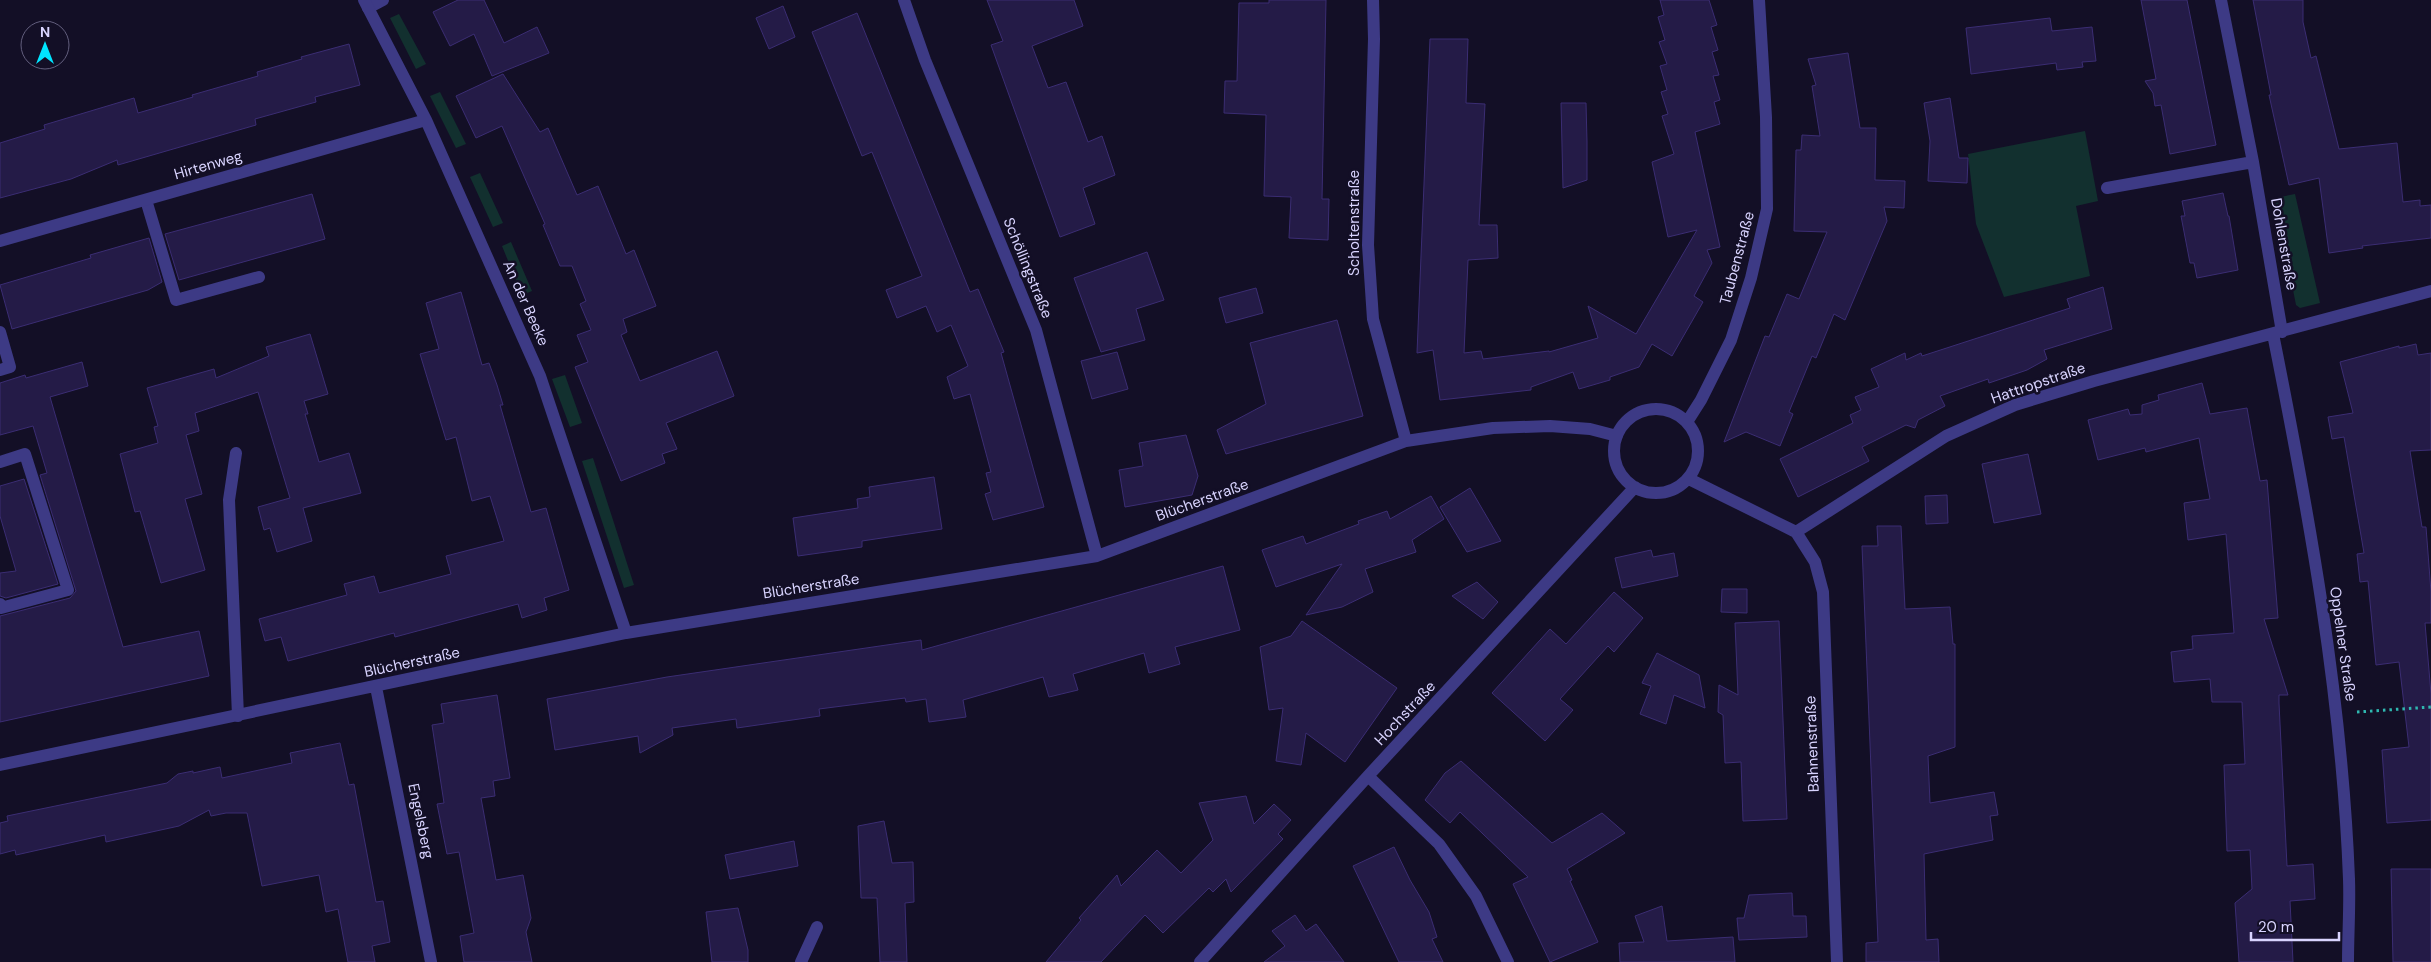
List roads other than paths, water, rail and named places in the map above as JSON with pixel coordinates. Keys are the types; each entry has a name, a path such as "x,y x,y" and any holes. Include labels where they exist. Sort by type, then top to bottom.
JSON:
{"street":[{"path":"366,4 383,0"},
{"name":"Schöllingstraße","path":"904,0 924,60 1036,330 1097,556"},
{"name":"Scholtenstraße","path":"1372,0 1374,39 1368,245 1373,319 1406,441"},
{"name":"Taubenstraße","path":"1688,422 1731,340 1750,278 1767,209 1766,117 1759,0"},
{"name":"Dohlenstraße","path":"2221,0 2253,162 2278,333"},
{"name":"An der Beeke","path":"366,4 426,120 540,376 626,633"},
{"name":"Hirtenweg","path":"0,241 426,120"},
{"path":"2107,188 2253,162"},
{"path":"146,200 176,300 260,277"},
{"name":"Hattropstraße","path":"1796,532 1946,436 2015,405 2094,381 2431,291"},
{"path":"0,332 10,367 0,370"},
{"name":"Oppelner Straße","path":"2278,333 2333,679 2349,880 2348,962"},
{"path":"1648,409 1670,411 1688,422 1698,442 1698,462 1689,479 1676,488 1660,493 1645,492 1635,488 1621,474 1614,456 1617,436 1630,418 1648,409"},
{"name":"Blücherstraße","path":"0,765 626,633 1097,556 1406,441 1493,428 1550,426 1590,429 1617,436"},
{"path":"236,452 229,500 238,716"},
{"path":"0,462 26,454 68,590 1,608 0,604"},
{"path":"1689,479 1796,532"},
{"name":"Hochstraße","path":"1200,962 1368,776 1635,488"},
{"name":"Bahnenstraße","path":"1796,532 1815,562 1823,592 1837,962"},
{"name":"Engelsberg","path":"376,687 432,962"},
{"path":"1368,776 1439,844 1476,896 1508,962"},
{"path":"801,962 817,927"}]}
